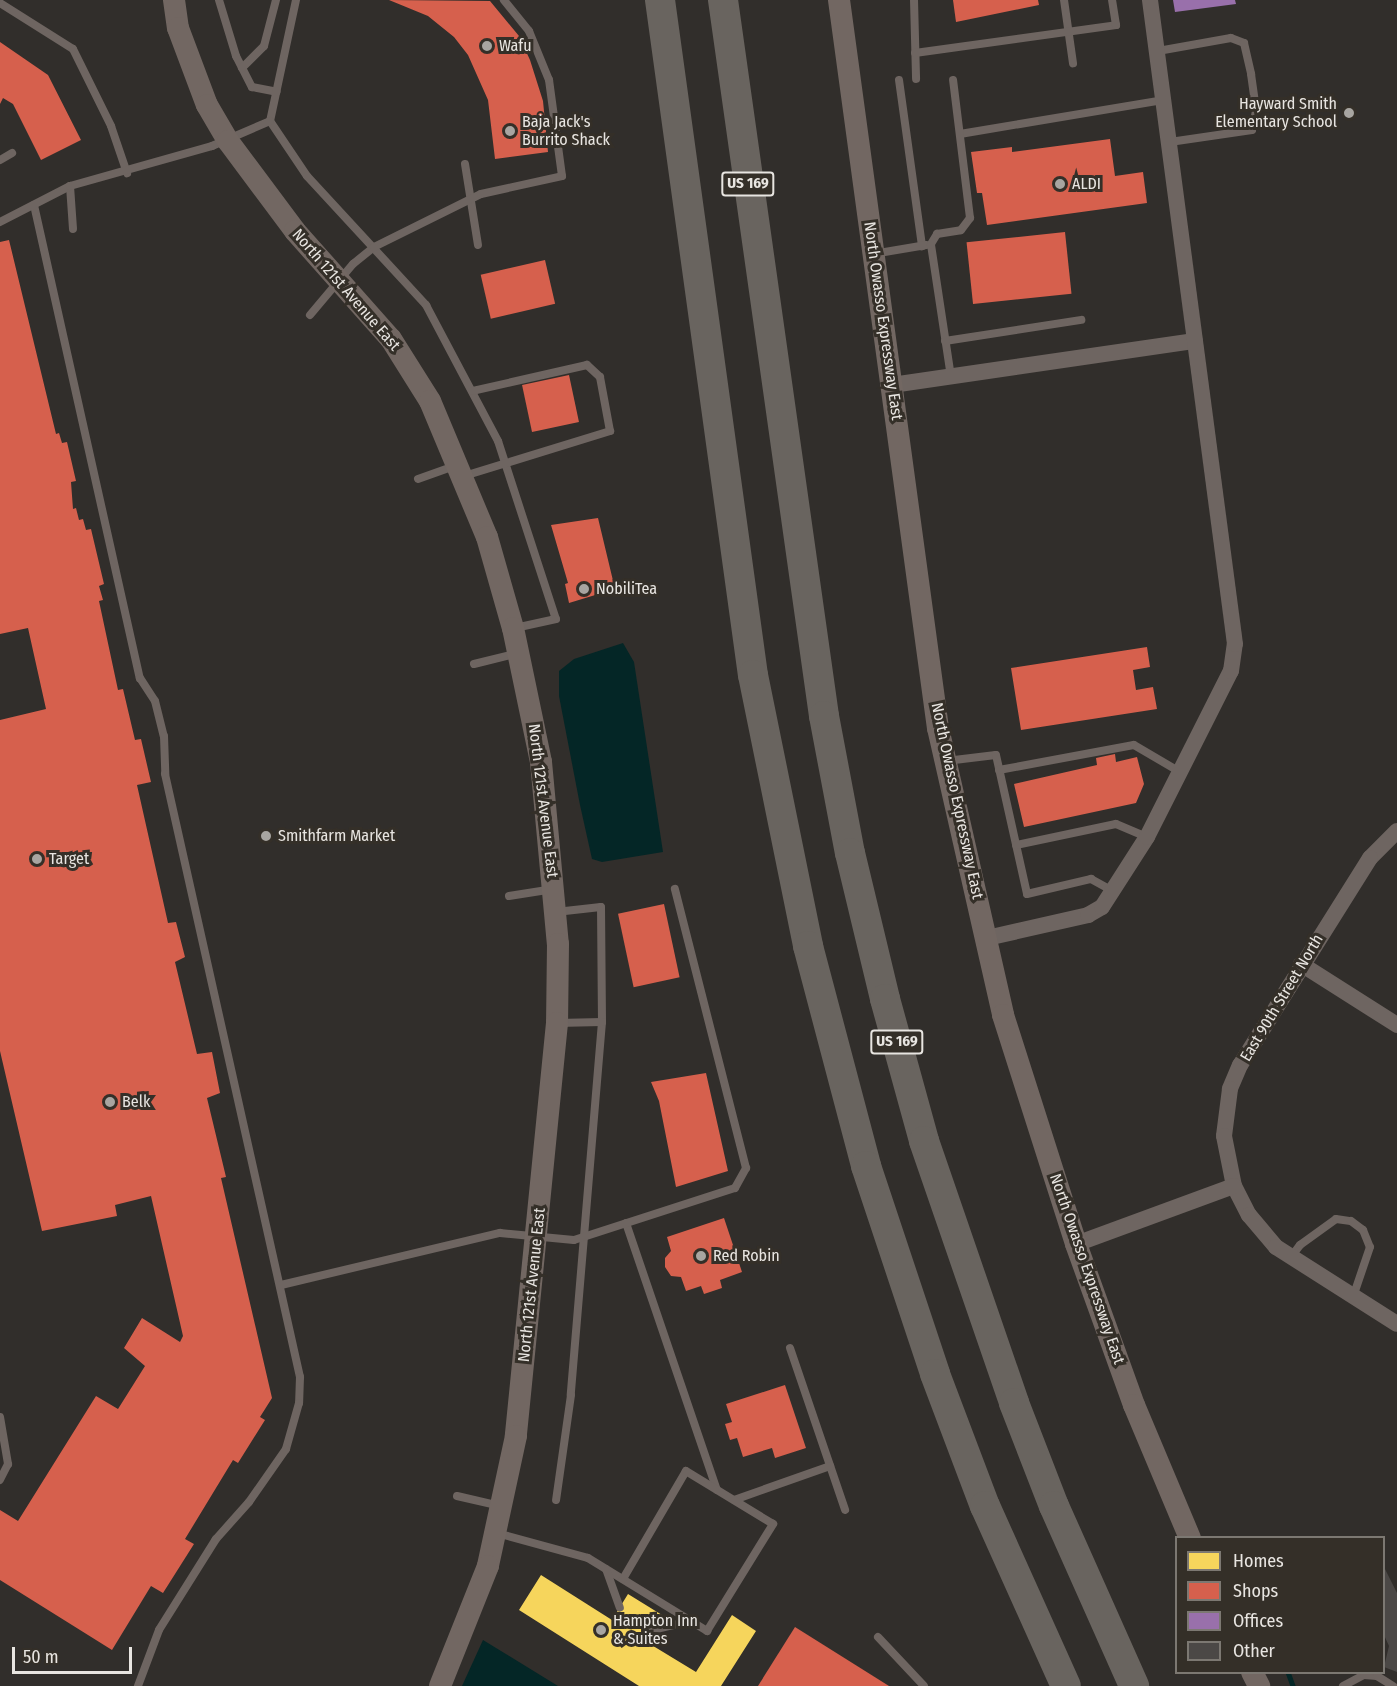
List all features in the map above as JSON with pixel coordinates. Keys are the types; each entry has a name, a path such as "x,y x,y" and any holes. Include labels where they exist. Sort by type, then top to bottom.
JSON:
{"highway":[{"path":"660,0 753,675 808,946 866,1166 935,1374 985,1506 1066,1686"},
{"name":"US 169","path":"723,0 824,716 850,853 885,999 924,1141 1014,1403 1054,1506 1134,1686"}],"street":[{"name":"North 121st Avenue East","path":"174,0 178,28 207,105 228,141 295,231 391,339 430,400 488,537 519,653 541,762 556,912 557,1023 516,1436 503,1506 488,1566 440,1686"},
{"name":"North Owasso Expressway East","path":"839,0 946,761 1003,1015 1076,1244 1134,1405 1189,1536"},
{"path":"987,938 1088,915 1102,906 1114,891 1147,837 1231,672 1235,644 1150,0"},
{"path":"892,385 1196,341"},
{"name":"East 90th Street North","path":"1397,831 1370,858 1301,964 1240,1065 1230,1089 1224,1136 1234,1186 1249,1215 1276,1247 1397,1324"},
{"path":"1301,964 1397,1025"},
{"path":"1076,1244 1234,1186"}],"lane":[{"path":"219,0 242,68 252,87 277,92"},
{"path":"242,68 264,46 276,0"},
{"path":"296,0 270,122 307,176 375,247 426,305 473,391 505,461 556,619 513,628"},
{"path":"310,315 340,281 375,247 469,199 562,176 549,80 529,31 504,0"},
{"path":"914,0 916,79"},
{"path":"1064,0 1073,63"},
{"path":"915,53 1116,26 1112,0"},
{"path":"0,3 73,49 111,126 127,173"},
{"path":"1158,51 1231,38 1244,43 1256,111 1252,130 1170,142"},
{"path":"899,80 951,376"},
{"path":"873,254 927,245 937,234 961,230 970,218 953,80"},
{"path":"960,134 1164,100"},
{"path":"0,222 70,186 127,173 228,141 270,122"},
{"path":"0,160 12,153"},
{"path":"465,164 478,245"},
{"path":"70,186 74,229"},
{"path":"34,205 140,678 154,701 164,736 165,774 300,1377 299,1403 286,1449 249,1502 216,1539 171,1611 154,1642 138,1686"},
{"path":"945,341 1082,320"},
{"path":"418,479 505,461 610,431 600,376 587,365 473,391"},
{"path":"474,664 519,653"},
{"path":"999,770 1134,745 1180,772"},
{"path":"946,761 996,755 1027,894 1091,879 1114,891"},
{"path":"1016,845 1116,824 1147,837"},
{"path":"509,896 554,888"},
{"path":"281,1285 500,1233 574,1240 735,1188 746,1168 701,1002 675,889"},
{"path":"556,912 601,907 602,1022 571,1395 556,1500"},
{"path":"557,1023 602,1022"},
{"path":"1290,1257 1300,1245 1336,1219 1351,1221 1363,1230 1370,1247 1353,1297"},
{"path":"626,1223 717,1490"},
{"path":"790,1348 845,1510"},
{"path":"0,1417 8,1464 0,1480"},
{"path":"734,1500 830,1466"},
{"path":"496,1533 588,1558 707,1631 773,1524 686,1471 623,1579"},
{"path":"457,1496 503,1506"},
{"path":"606,1569 620,1608"},
{"path":"652,1630 690,1621"},
{"path":"878,1637 924,1686"},
{"path":"1343,1686 1364,1674 1377,1676 1393,1686"}],"water":[{"path":"623,643 634,662 663,852 602,862 592,859 559,696 559,671 574,659"},
{"path":"483,1640 558,1686 462,1686"}],"building: Homes":[{"name":"Hampton Inn & Suites","path":"541,1575 612,1620 628,1594 662,1615 645,1641 696,1672 732,1615 756,1631 721,1686 639,1686 519,1610"}],"building: Shops":[{"path":"389,0 490,1 519,36 530,60 543,101 548,152 495,159 488,100 468,55 454,37 428,16"},
{"path":"953,0 1038,0 1039,5 956,22"},
{"path":"0,42 48,75 81,140 41,160 13,104 3,98 0,104"},
{"name":"ALDI","path":"1110,139 1115,176 1143,172 1147,203 987,225 982,193 977,193 971,152 1012,147 1012,152"},
{"path":"1065,232 1071,294 973,304 967,242"},
{"path":"9,240 56,434 59,433 62,443 67,442 76,481 71,482 73,509 76,508 79,520 83,519 86,530 91,529 104,584 99,586 103,600 99,601 118,690 123,689 135,740 141,739 151,782 137,785 168,923 176,922 185,957 175,962 197,1054 212,1052 220,1093 207,1098 226,1177 221,1178 272,1398 260,1417 265,1420 238,1463 233,1460 185,1539 194,1544 163,1593 151,1586 112,1650 0,1580 0,1510 18,1521 96,1396 118,1409 145,1366 124,1348 142,1318 180,1342 183,1336 151,1196 115,1205 117,1216 42,1231 0,1051 0,720 46,709 28,628 0,634 0,242"},
{"path":"545,260 555,304 491,319 481,275"},
{"path":"569,375 579,422 532,432 522,385"},
{"path":"598,518 615,589 569,603 565,584 568,583 551,525"},
{"path":"1147,647 1150,667 1133,670 1136,690 1153,687 1157,709 1021,730 1011,668"},
{"path":"1115,754 1116,762 1137,757 1144,784 1136,803 1024,827 1014,784 1097,765 1096,758"},
{"path":"664,904 680,977 634,987 618,914"},
{"path":"706,1073 728,1171 676,1187 659,1101 651,1082"},
{"name":"Red Robin","path":"724,1218 742,1272 720,1280 722,1288 704,1294 701,1286 686,1291 681,1277 671,1276 665,1267 665,1258 671,1251 667,1237"},
{"path":"785,1385 806,1448 775,1458 772,1448 743,1457 737,1438 730,1440 725,1424 732,1422 726,1404"},
{"path":"795,1627 889,1686 758,1686"}],"building: Offices":[{"path":"1173,0 1235,0 1236,4 1175,12"}],"building: Other":[{"path":"1385,1569 1397,1593 1397,1672 1385,1667 1389,1646 1385,1637"}],"waterway":[{"path":"1289,1674 1293,1686"}],"place":[{"name":"Wafu","path":"487,46"},
{"name":"Hayward Smith Elementary School","path":"1349,113"},
{"name":"Baja Jack's Burrito Shack","path":"510,131"},
{"name":"ALDI","path":"1060,184"},
{"name":"NobiliTea","path":"584,589"},
{"name":"Smithfarm Market","path":"266,836"},
{"name":"Target","path":"37,859"},
{"name":"Belk","path":"110,1102"},
{"name":"Red Robin","path":"701,1256"},
{"name":"Hampton Inn & Suites","path":"601,1630"}]}
